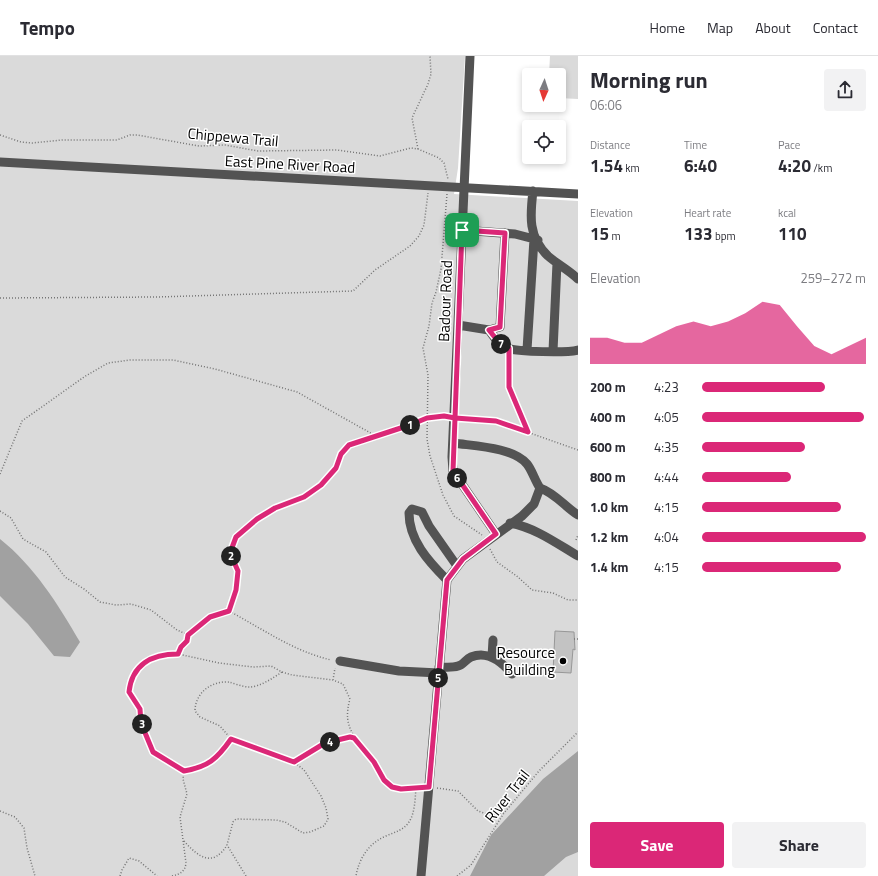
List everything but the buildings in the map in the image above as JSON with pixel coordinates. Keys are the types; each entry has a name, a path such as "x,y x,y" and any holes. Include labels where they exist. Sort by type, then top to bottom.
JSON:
{"street":[{"name":"Badour Road","path":"470,56 453,471 496,534"},
{"name":"East Pine River Road","path":"0,162 578,194"},
{"path":"533,191 530,218 536,240 548,256 578,279"},
{"path":"515,234 524,230 530,218"},
{"path":"462,230 515,234 536,240"},
{"path":"458,325 489,330 500,327 505,233"},
{"path":"527,350 536,240"},
{"path":"553,351 557,263"},
{"path":"489,330 497,340 509,348 553,351 578,350"},
{"path":"454,443 485,447 515,455 527,464 540,488 555,496 578,516"},
{"path":"421,876 447,580 457,566 534,504 540,488"},
{"path":"447,580 420,548 409,527 409,513 412,509 422,512 429,526 457,566"},
{"path":"510,523 526,526 537,531 578,556"},
{"path":"492,657 493,640"},
{"path":"340,662 399,671 439,670 460,666 470,657 481,654 492,657 504,665 512,674"}],"path":[{"path":"418,149 412,118 428,84 431,74 430,56"},
{"name":"Chippewa Trail","path":"0,136 21,142 32,143 62,140 112,141 137,135 199,146 225,144 258,151 337,150 374,155 387,154 411,148 418,149 439,158 444,163 448,180"},
{"path":"0,298 157,297 353,291 375,270 410,246 419,236 424,225 429,185"},
{"path":"427,418 429,406 428,375 423,348 430,326 432,303 440,276 447,192"},
{"path":"509,348 509,387 528,432"},
{"path":"0,474 22,421 84,377 108,363 130,360 173,360 215,369 297,392 376,436"},
{"path":"229,611 236,590 238,571 230,553 236,537 275,508 304,497 321,485 336,468 341,454 349,445 427,418 444,416 496,421 578,450"},
{"path":"0,511 11,518 23,539 46,552 65,577 84,589 100,602 116,606 131,604 152,610 177,630 188,635"},
{"path":"576,540 578,535"},
{"path":"178,654 181,647 187,641 188,635 210,617 229,611 258,626 271,636 299,650 340,662 334,669 333,680"},
{"path":"574,639 578,638"},
{"path":"231,739 213,761 198,769 184,771 153,752 141,723 140,709 129,692 134,673 141,666 158,656 178,654 219,664 253,667 271,666 282,672 333,680 343,684 348,692 349,701 347,708 351,733 374,762 384,780 392,787 401,789 429,787 458,791 478,811 490,815 504,813"},
{"path":"184,840 201,856 213,859 221,855 227,845 230,831 236,819 276,820 285,822 303,833 310,832 324,826 328,819 326,808 321,796 304,770 294,762 231,739 220,726 200,717 195,710 195,703 200,692 216,684 225,682 248,687 257,685 282,672"},
{"name":"River Trail","path":"457,876 471,865 504,813 539,771 578,732"},
{"path":"294,762 325,743 341,738 354,738"},
{"path":"172,876 180,874 185,869 186,857 180,817 187,794 183,779 184,771"},
{"path":"356,876 358,864 376,841 403,829 410,821 414,809 416,788"},
{"path":"0,811 15,817 24,828 27,848 35,876"},
{"path":"227,845 246,876"},
{"path":"120,876 129,858 139,861 157,876"}],"shaded area":[{"path":"0,56 465,56 458,168 454,194 578,201 578,876 0,876"},
{"path":"550,56 578,56 578,99 566,98 566,68 549,68"},
{"path":"0,539 24,561 34,573 72,628 80,642 70,657 54,656 28,624 0,596"},
{"path":"578,751 578,852 566,857 544,876 470,876 491,835 543,779"}],"place":[{"name":"Resource Building","path":"563,661"}],"route":[{"path":"462,230 455,418 444,416 427,418 349,445 341,454 336,468 321,485 304,497 275,508 257,519 236,537 230,553 238,571 236,590 229,611 210,617 188,635 187,641 181,647 178,654 168,654 151,659 141,666 130,680 129,692 140,709 141,723 153,752 184,771 198,769 213,761 231,739 294,762 325,743 350,737 354,738 374,762 384,780 392,787 401,789 429,787 447,580 453,570 463,559 496,534 453,471 452,457 455,418 496,421 528,432 509,387 509,348 497,340 489,330 500,327 505,233 462,230"}]}
